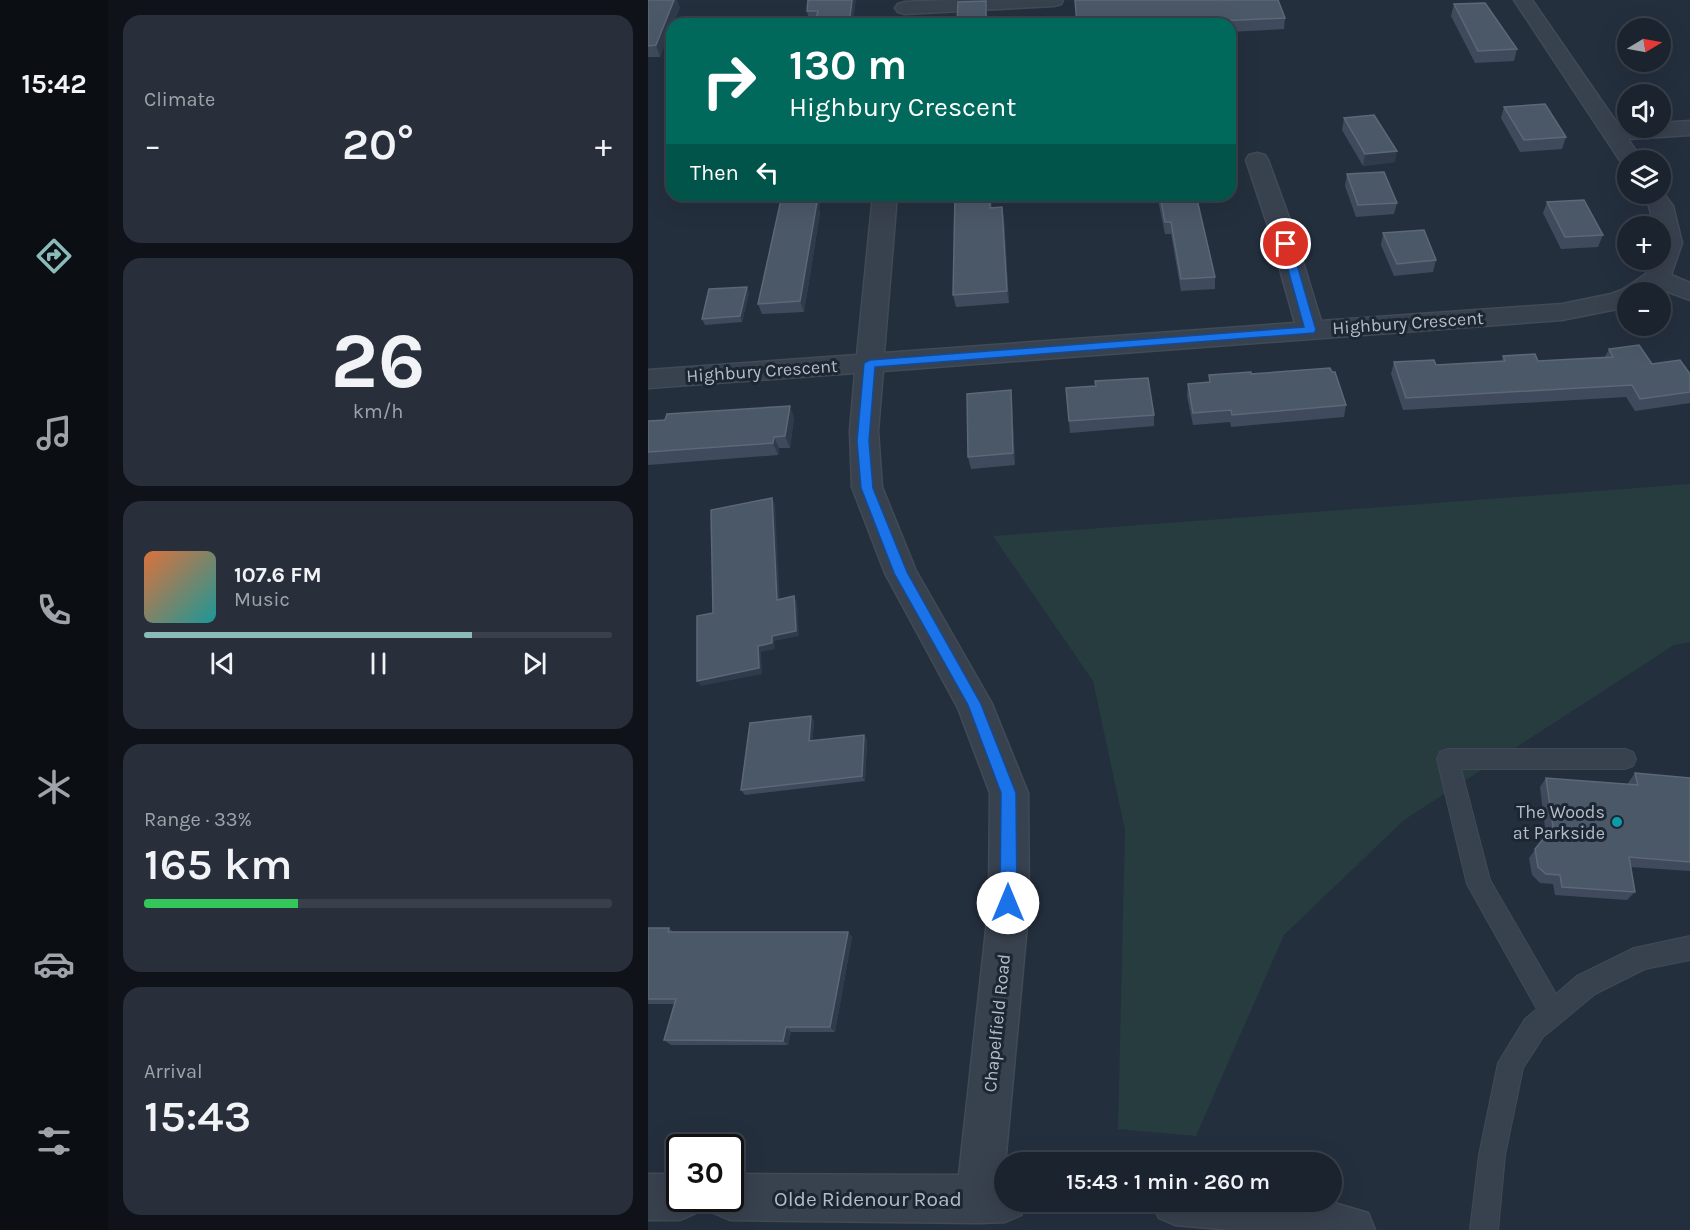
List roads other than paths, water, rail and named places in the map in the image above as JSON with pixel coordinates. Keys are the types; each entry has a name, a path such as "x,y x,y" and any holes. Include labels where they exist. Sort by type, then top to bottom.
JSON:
{"street":[{"path":"905,10 1054,0"},
{"path":"1523,0 1624,150"},
{"path":"1612,132 1690,128"},
{"path":"1257,160 1280,223 1310,330"},
{"name":"Chapelfield Road","path":"884,201 863,441 867,488 901,573 974,704 1009,793 1008,903 992,1199"},
{"path":"1650,282 1657,278 1670,243 1660,204"},
{"path":"1657,278 1690,292"},
{"name":"Highbury Crescent","path":"648,379 1562,312 1617,301"},
{"path":"648,1197 666,1197"},
{"name":"Olde Ridenour Road","path":"744,1197 992,1199"},
{"path":"1261,1212 1323,1222 1351,1230"}],"lane":[{"path":"1553,1013 1479,884 1448,759 1624,759"},
{"path":"1484,1230 1492,1155 1511,1062 1534,1028 1586,985 1643,957 1690,948"}],"place":[{"name":"The Woods at Parkside","path":"1617,822"}]}
